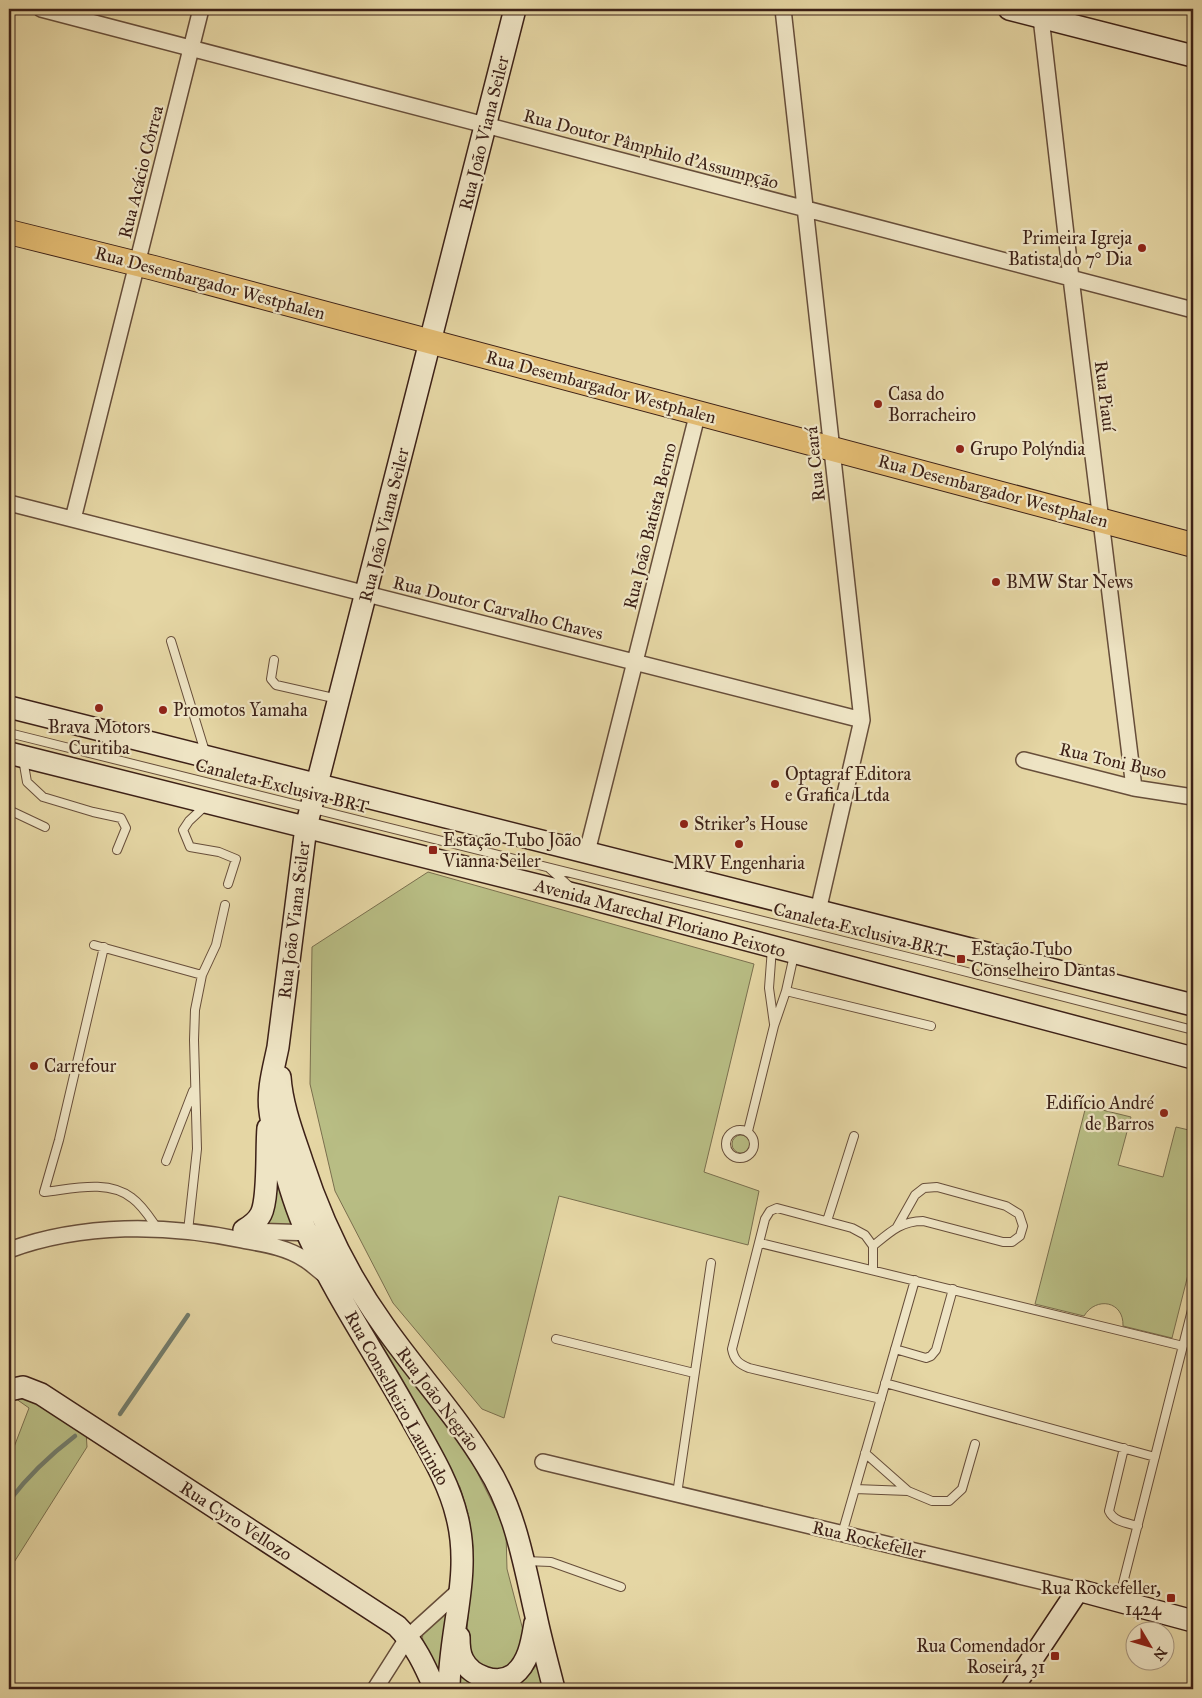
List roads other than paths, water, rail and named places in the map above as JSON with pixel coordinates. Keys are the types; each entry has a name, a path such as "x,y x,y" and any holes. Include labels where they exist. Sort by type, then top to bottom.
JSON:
{"main road":[{"name":"Rua Desembargador Westphalen","path":"9,232 137,263 1193,545"}],"street":[{"name":"Rua Doutor Pâmphilo d'Assumpção","path":"41,9 1193,310"},
{"name":"Rua Acácio Côrrea","path":"73,519 201,9"},
{"name":"Rua João Viana Seiler","path":"306,1233 290,1188 270,1110 272,1079 309,818 515,9"},
{"name":"Rua Ceará","path":"783,9 862,720 818,910"},
{"path":"1009,9 1041,13 1193,56"},
{"name":"Rua Piauí","path":"1041,13 1071,278 1134,788"},
{"name":"Rua João Batista Berno","path":"586,852 698,412"},
{"name":"Rua Doutor Carvalho Chaves","path":"9,502 862,720"},
{"path":"9,706 1193,1005"},
{"name":"Avenida Marechal Floriano Peixoto","path":"16,755 209,803 309,818 581,896 1193,1058"},
{"name":"Rua Toni Buso","path":"1024,760 1134,788 1193,797"},
{"name":"Rua João Viana Seiler","path":"278,1047 280,1081 287,1117 311,1188 330,1234"},
{"path":"244,1230 255,1224 266,1201 266,1150 270,1110"},
{"path":"9,1250 68,1234 118,1228 188,1230 211,1233 285,1250 304,1258 330,1279"},
{"path":"211,1233 244,1230 330,1234"},
{"name":"Rua Conselheiro Laurindo","path":"306,1233 330,1279 388,1377 448,1489 457,1517 463,1552 449,1674 449,1689"},
{"name":"Rua João Negrão","path":"330,1234 358,1288 384,1327 488,1466 517,1532 554,1689"},
{"name":"Rua Cyro Vellozo","path":"9,1390 23,1388 40,1394 397,1626 408,1637 421,1658 435,1689"},
{"name":"Rua Rockefeller","path":"544,1462 1078,1590 1193,1621"},
{"path":"1012,1689 1078,1590"},
{"path":"459,1599 462,1660 471,1670 483,1677 500,1680 512,1676 522,1665 528,1655 536,1617"},
{"path":"374,1689 408,1637 459,1599"}],"lane":[{"path":"171,641 207,756"},
{"path":"274,660 271,679 276,685 339,700"},
{"name":"Canaleta Exclusiva BRT","path":"9,733 309,818 547,867 1193,1030"},
{"path":"16,755 27,782 43,796 93,812 121,818 126,828 117,850"},
{"path":"209,803 188,821 183,830 190,847 219,852 236,859 228,884"},
{"path":"9,810 45,827"},
{"name":"Canaleta Exclusiva BRT","path":"547,867 581,896"},
{"path":"188,1230 197,1150 195,1010 202,975 216,945 225,905"},
{"path":"94,945 202,975"},
{"path":"104,947 59,1140 44,1192 106,1186 131,1197 145,1210 158,1230"},
{"path":"772,947 769,988 774,1026"},
{"path":"748,1131 774,1026 786,991 794,953"},
{"path":"786,991 931,1026"},
{"path":"166,1162 195,1087"},
{"path":"827,1221 854,1136"},
{"path":"874,1246 897,1227 911,1221 923,1221 1003,1242 1012,1242 1020,1236 1024,1226 1020,1214 1006,1206 937,1187 924,1188 915,1195 897,1227"},
{"path":"873,1269 874,1246 865,1236 852,1228 777,1208 770,1211 765,1219 732,1349 733,1357 740,1364 749,1368 881,1399"},
{"path":"760,1243 1183,1346"},
{"path":"677,1494 710,1263"},
{"path":"842,1534 915,1280"},
{"path":"895,1349 926,1358 931,1356 936,1350 953,1289"},
{"path":"1119,1601 1193,1306"},
{"path":"556,1339 694,1373"},
{"path":"885,1383 1155,1457"},
{"path":"865,1453 908,1491 932,1501 949,1501 962,1489 975,1444"},
{"path":"1124,1448 1109,1511 1116,1520 1138,1526"},
{"path":"855,1489 908,1491"},
{"path":"524,1561 551,1562 621,1587"}],"waterway":[{"path":"120,1414 188,1315"},
{"path":"9,1501 40,1466 75,1436"}],"place":[{"name":"Primeira Igreja Batista do 7° Dia","path":"1142,248"},
{"name":"Casa do Borracheiro","path":"878,404"},
{"name":"Grupo Polýndia","path":"960,449"},
{"name":"BMW Star News","path":"996,582"},
{"name":"Brava Motors Curitiba","path":"99,708"},
{"name":"Promotos Yamaha","path":"163,710"},
{"name":"Optagraf Editora e Grafica Ltda","path":"775,784"},
{"name":"Striker's House","path":"684,824"},
{"name":"MRV Engenharia","path":"739,844"},
{"name":"Estação Tubo João Vianna Seiler","path":"433,850"},
{"name":"Estação Tubo Conselheiro Dantas","path":"961,959"},
{"name":"Carrefour","path":"34,1066"},
{"name":"Edifício André de Barros","path":"1164,1113"},
{"name":"Rua Rockefeller, 1424","path":"1171,1598"},
{"name":"Rua Comendador Roseira, 31","path":"1055,1656"}]}
